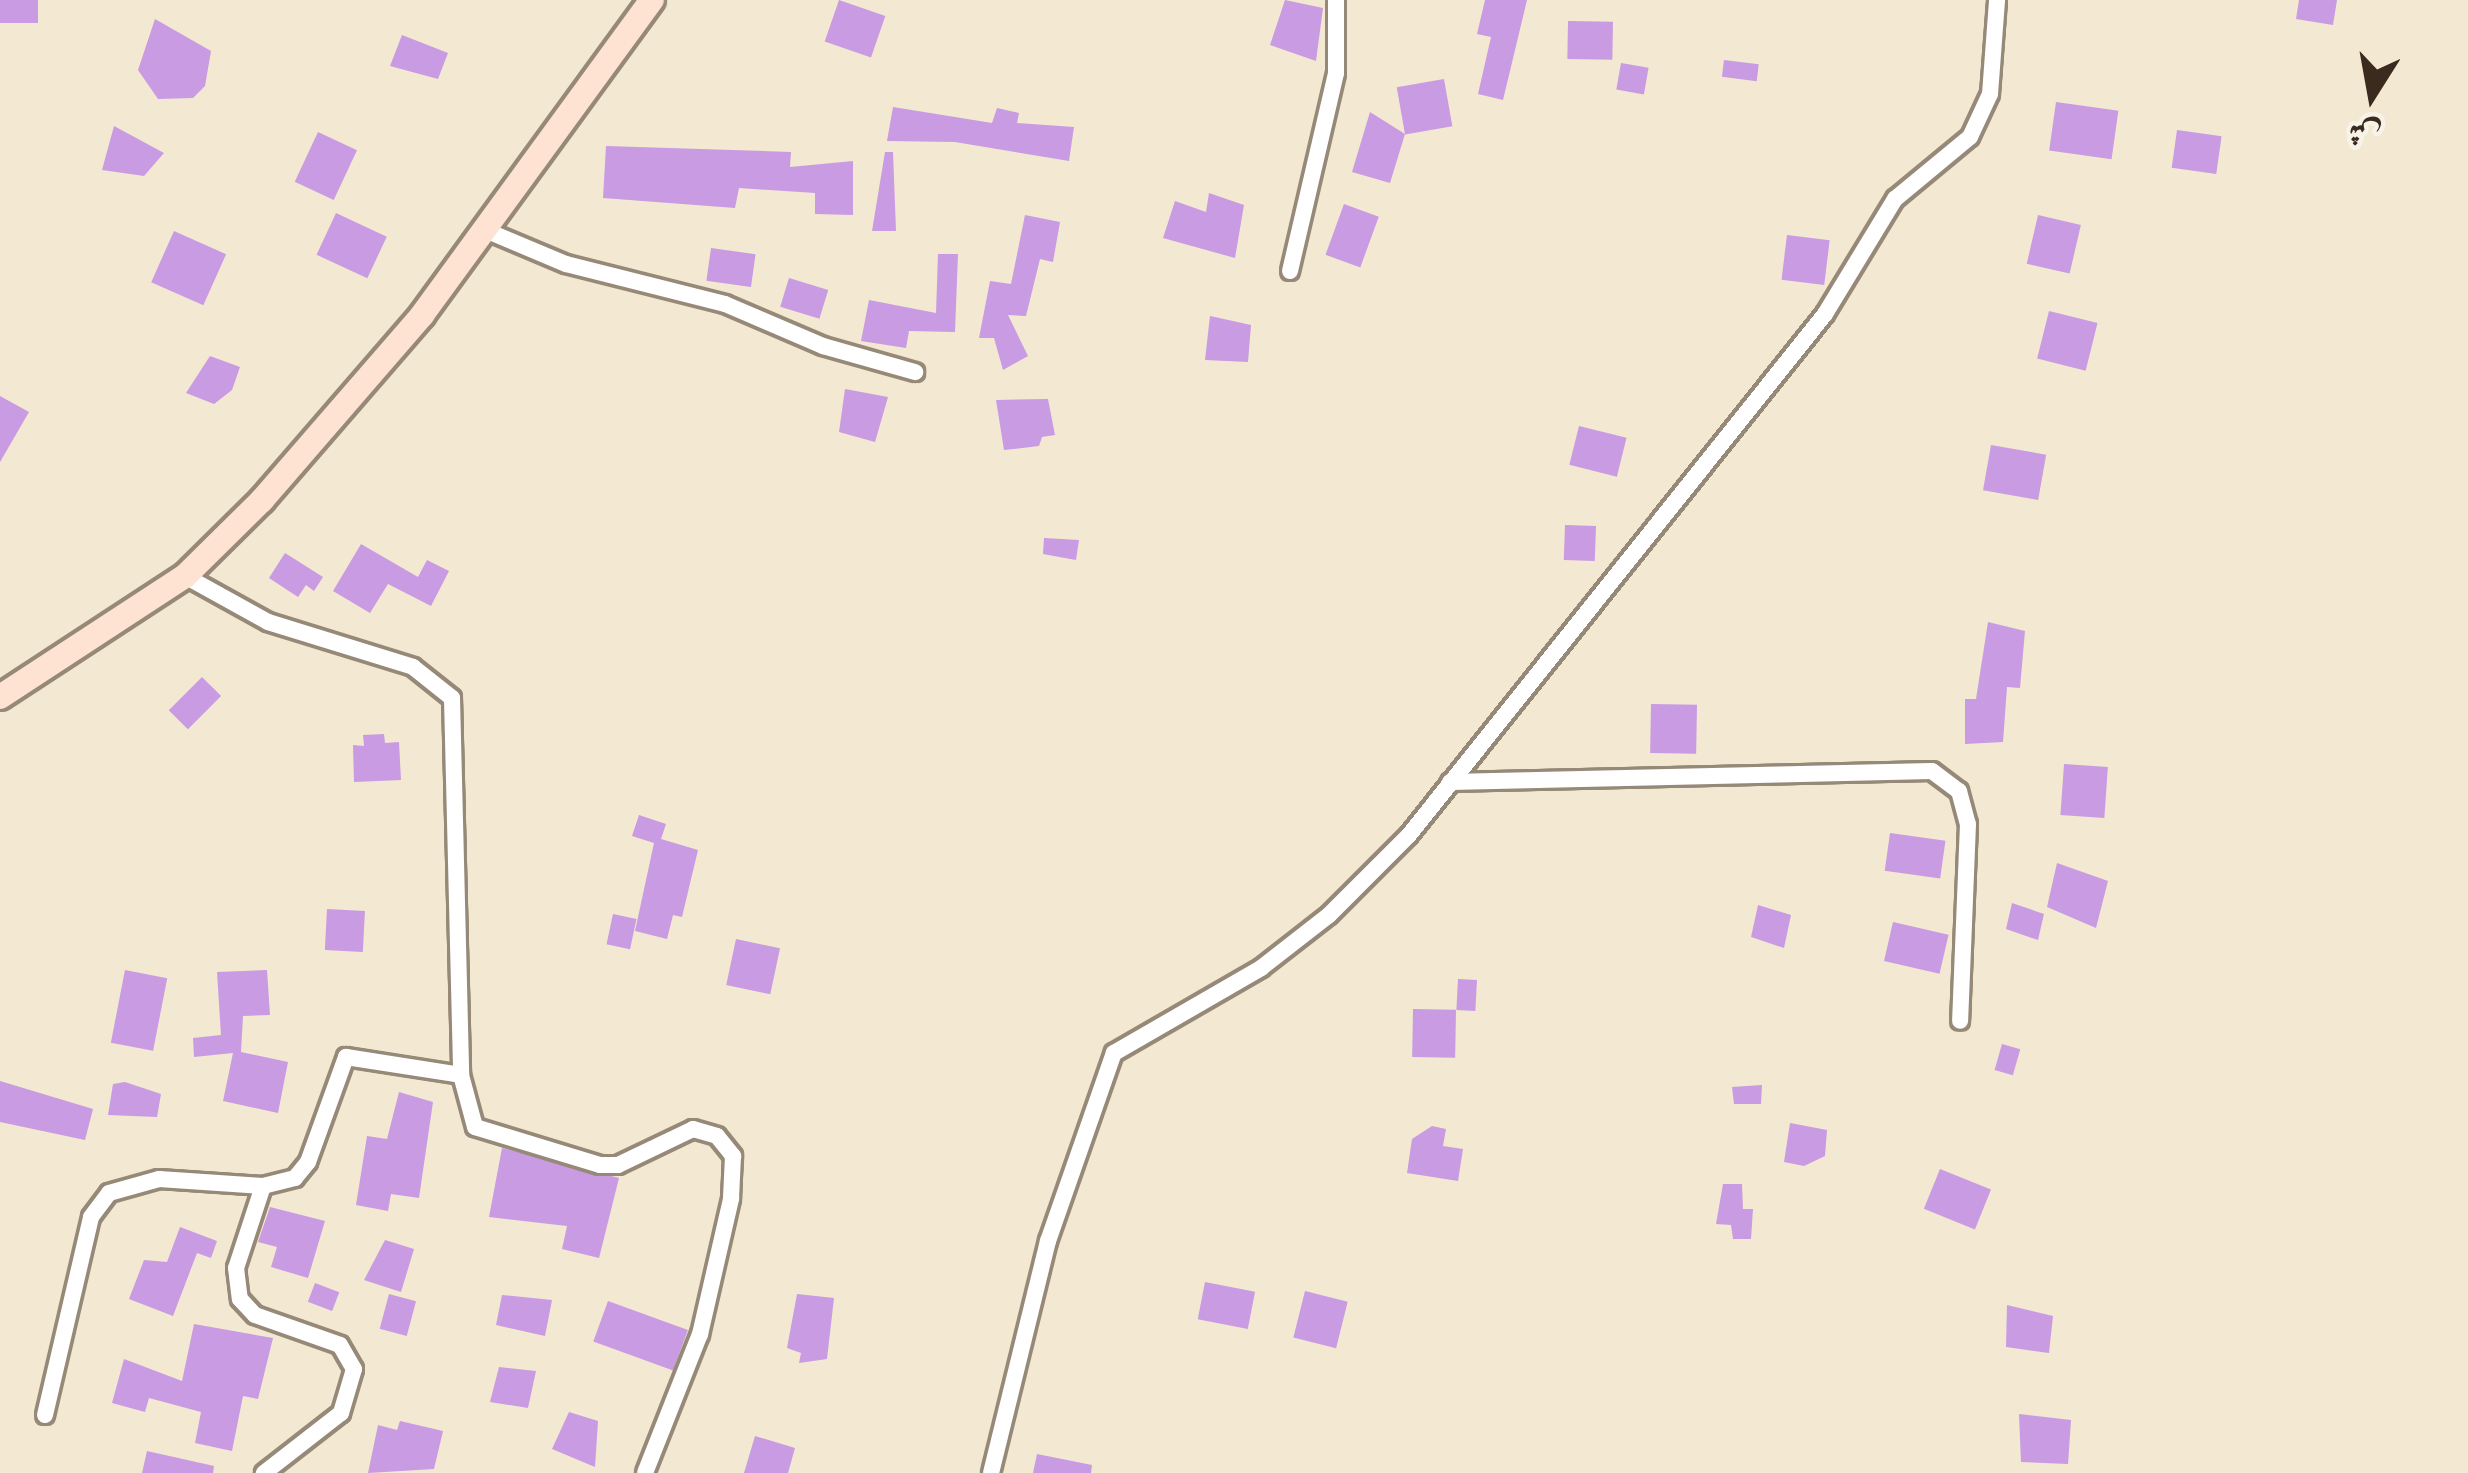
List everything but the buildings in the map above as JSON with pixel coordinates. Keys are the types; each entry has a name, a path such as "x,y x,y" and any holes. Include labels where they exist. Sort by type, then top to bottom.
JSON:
{"street":[{"path":"0,697 185,576 361,390 485,230 652,0"},
{"path":"1290,272 1336,74 1336,0"},
{"path":"991,1473 1048,1240 1114,1053 1224,993 1329,915 1450,782 1825,314 1895,199 1970,137 1990,94 1997,0"},
{"path":"485,230 566,264 725,304 823,346 915,372"},
{"path":"185,576 268,622 413,667 452,698 461,1075 468,1119 497,1138 619,1165 693,1130 717,1136 733,1156 731,1199 700,1334 646,1473"},
{"path":"1450,782 1932,771 1959,790 1968,824 1960,1021"},
{"path":"45,1415 92,1217 109,1193 159,1178 263,1186 303,1171 346,1057 461,1075"},
{"path":"263,1186 236,1268 240,1298 255,1315 340,1345 354,1370 341,1414 264,1473"}]}
